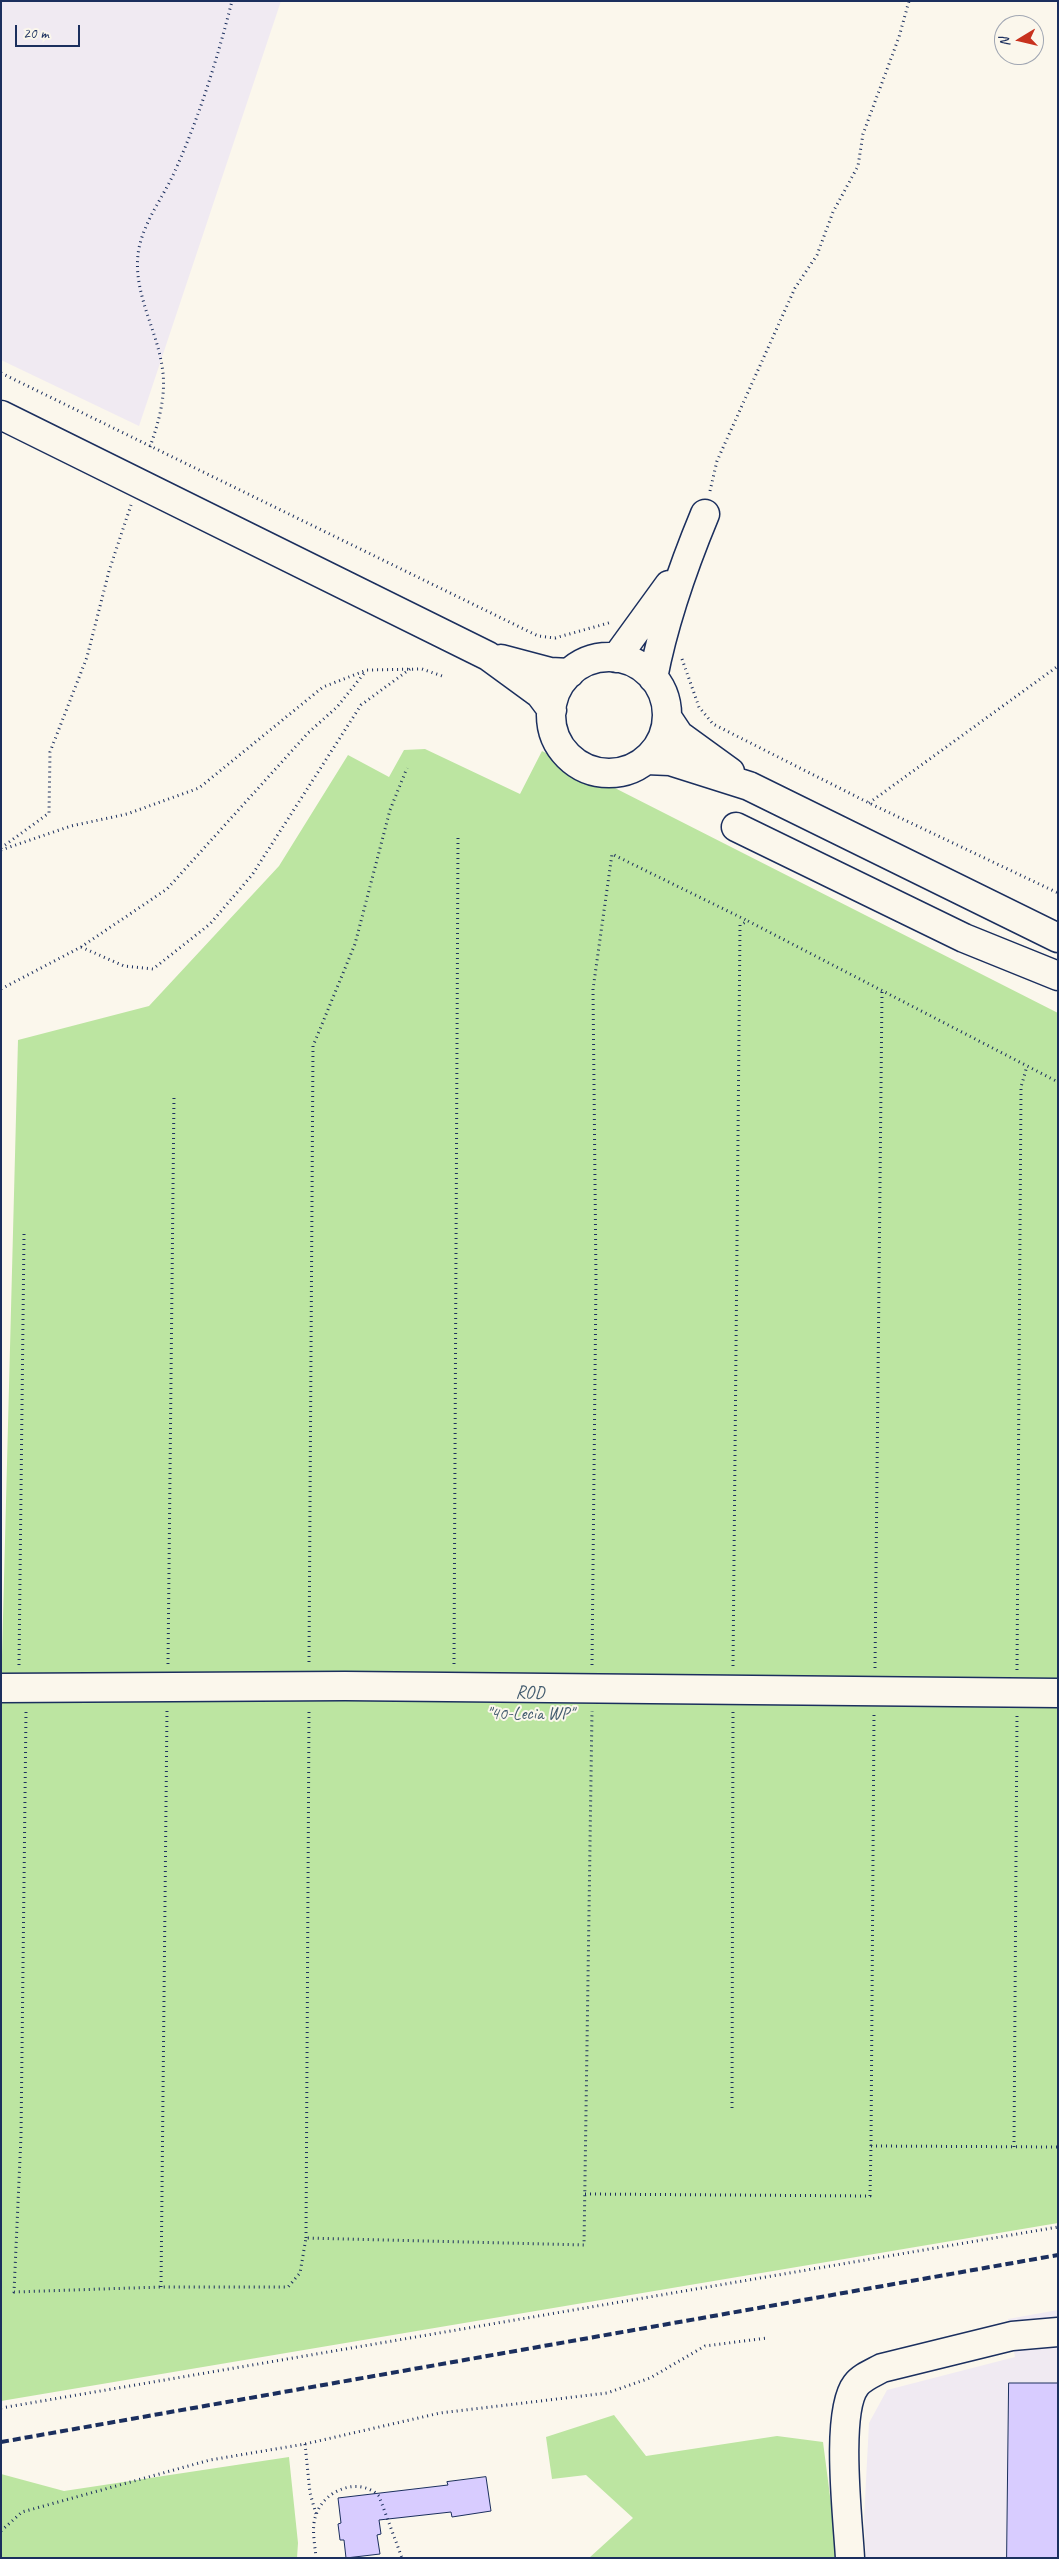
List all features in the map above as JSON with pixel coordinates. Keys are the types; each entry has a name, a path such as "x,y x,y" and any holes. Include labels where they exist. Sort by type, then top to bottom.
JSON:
{"street":[{"path":"1,415 488,656 540,694 552,710"},
{"path":"616,658 650,632 684,563 705,514"},
{"path":"650,632 654,678"},
{"path":"488,656 550,672 570,674"},
{"path":"602,658 616,658 643,668 654,678 661,690 667,717 665,731 660,744 646,760 628,770 602,773 583,767 567,755 559,744 554,732 552,710 556,691 570,674 588,662 602,658"},
{"path":"667,717 679,735 749,786"},
{"path":"646,760 670,761 749,786 1058,938"},
{"path":"736,827 964,938 1058,976"},
{"path":"14,1688 309,1686 1058,1693"},
{"path":"850,2558 844,2426 848,2401 856,2385 865,2377 882,2368 1012,2336 1058,2332"}],"path":[{"path":"150,447 162,411 163,367 142,299 137,273 139,250 144,226 174,174 210,80 232,1"},
{"path":"705,514 717,461 795,288 817,255 833,212 858,166 863,134 899,37 909,1"},
{"path":"1,373 538,636 555,638 623,619 650,632 676,645 692,683 699,707 713,724 869,803 1058,893"},
{"path":"1,849 50,813 50,752 88,657 109,571 138,483"},
{"path":"869,803 1058,666"},
{"path":"80,947 124,966 153,969 210,924 252,875 361,706 411,669"},
{"path":"1,849 71,826 127,814 198,788 323,687 367,670 422,669 445,677"},
{"path":"1,988 80,947 167,889 308,733 337,707 367,670"},
{"path":"24,1234 18,1669 14,1688 21,2136 14,2292 161,2287 288,2287 300,2273 306,2238 313,1046 355,944 390,810 407,768"},
{"path":"453,1687 458,838"},
{"path":"306,2238 584,2245 596,1289 593,989 612,854 748,921 1058,1082"},
{"path":"732,2108 733,1689 740,926 748,921"},
{"path":"584,2194 870,2196 882,990"},
{"path":"1014,2147 1021,1088 1027,1066"},
{"path":"871,2146 1058,2147"},
{"path":"1,2408 1058,2227"},
{"path":"1,2532 22,2512 210,2460 305,2444 440,2413 607,2393 650,2378 705,2346 767,2338"},
{"path":"305,2444 310,2493 316,2514"},
{"path":"316,2558 314,2526 316,2514 326,2499 342,2489 362,2487 376,2492 383,2502 402,2558"}],"shaded area":[{"path":"1,1 281,1 139,426 1,360"},
{"path":"1058,2310 1058,2558 866,2558 864,2519 869,2423 887,2390 1015,2357 1008,2319"}],"green space":[{"name":"ROD \"40-Lecia WP\"","path":"425,749 520,794 542,751 1058,1013 1058,2223 1,2401 1,1694 18,1040 149,1006 279,866 348,755 389,777 404,750"},
{"path":"614,2415 646,2456 777,2436 823,2442 838,2558 589,2558 633,2518 586,2475 552,2479 546,2437"},
{"path":"289,2457 298,2543 297,2558 1,2558 1,2474 64,2491"}],"building":[{"path":"1009,2383 1058,2383 1058,2558 1007,2558"},
{"path":"486,2477 491,2511 452,2517 451,2512 379,2520 381,2534 377,2535 380,2554 346,2558 344,2540 340,2540 338,2524 341,2523 338,2498 448,2485 447,2482"}],"railway":[{"path":"1,2442 1058,2255"}]}
